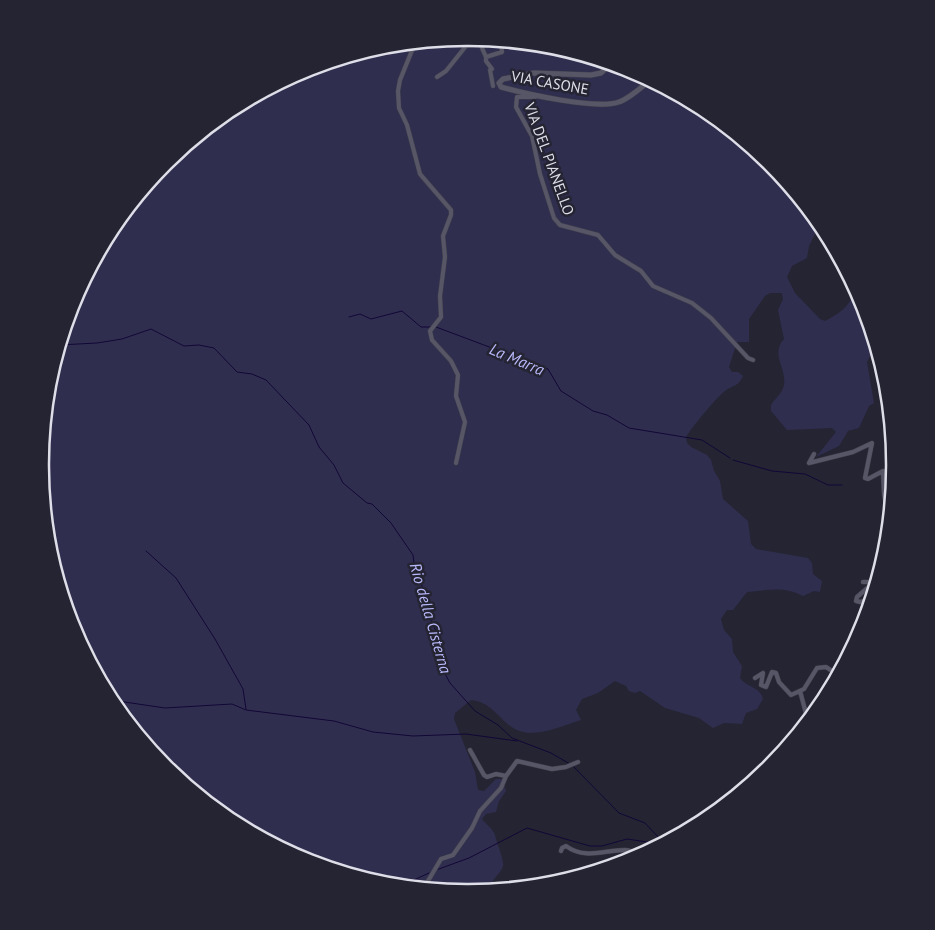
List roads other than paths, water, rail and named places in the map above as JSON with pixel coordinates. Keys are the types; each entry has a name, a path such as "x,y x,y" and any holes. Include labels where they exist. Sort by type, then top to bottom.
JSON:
{"street":[{"path":"437,77 446,72 466,46"},
{"path":"481,46 486,61 492,69 490,70 493,86"},
{"path":"486,57 502,52 502,48"},
{"path":"412,50 402,72 398,91 399,108 407,125 420,174 451,210 451,216 443,236 445,257 440,296 441,317 430,331 432,340 451,361 458,375 456,396 465,422 463,441 456,463"},
{"name":"VIA CASONE","path":"605,69 601,73 592,75 534,73 503,79 499,83 501,87 545,96 611,104 628,98 644,85"},
{"name":"VIA DEL PIANELLO","path":"545,96 517,97 515,104 532,136 540,174 557,222 567,228 598,235 615,255 641,272 653,286 692,303 711,318 752,360"},
{"path":"814,454 809,463 853,452 872,443 865,478 868,479 883,471 885,497"},
{"path":"863,582 869,582"},
{"path":"864,601 856,601 857,597 868,588"},
{"path":"755,678 763,673 761,684 766,687 774,672 789,695 800,691 809,684 818,668 826,667 832,671"},
{"path":"800,691 806,712"},
{"path":"470,750 484,775 506,776"},
{"path":"427,882 440,859 453,855 472,828 480,811 501,788 506,776 517,760 552,769 574,764"},
{"path":"561,851 566,846 586,855 619,850 631,851"}],"waterway":[{"name":"La Marra","path":"349,317 360,314 371,319 402,311 421,327 432,327"},
{"name":"La Marra","path":"436,327 548,369 561,391 593,411 607,415 629,428 702,440 730,458"},
{"name":"Rio della Cisterna","path":"67,345 122,339 151,329 184,346 199,345 214,348 237,372 252,374 266,380 309,425 319,447 334,465 343,483 367,503 372,504 391,523 413,555 415,570 420,578 430,618 440,640 443,670 450,683 475,711 498,725 512,738 551,753 570,764"},
{"path":"733,460 772,471 805,474 828,485 842,485"},
{"path":"146,551 176,578 215,639 243,689 246,709"},
{"path":"122,702 165,708 232,704 246,710 334,721 373,732 413,736 466,734 517,741"},
{"name":"Rio della Cisterna","path":"573,766 619,813 645,823 659,838"},
{"path":"436,870 469,858 527,828 590,846 602,846 627,839 650,842"},
{"path":"414,880 429,873"}]}
